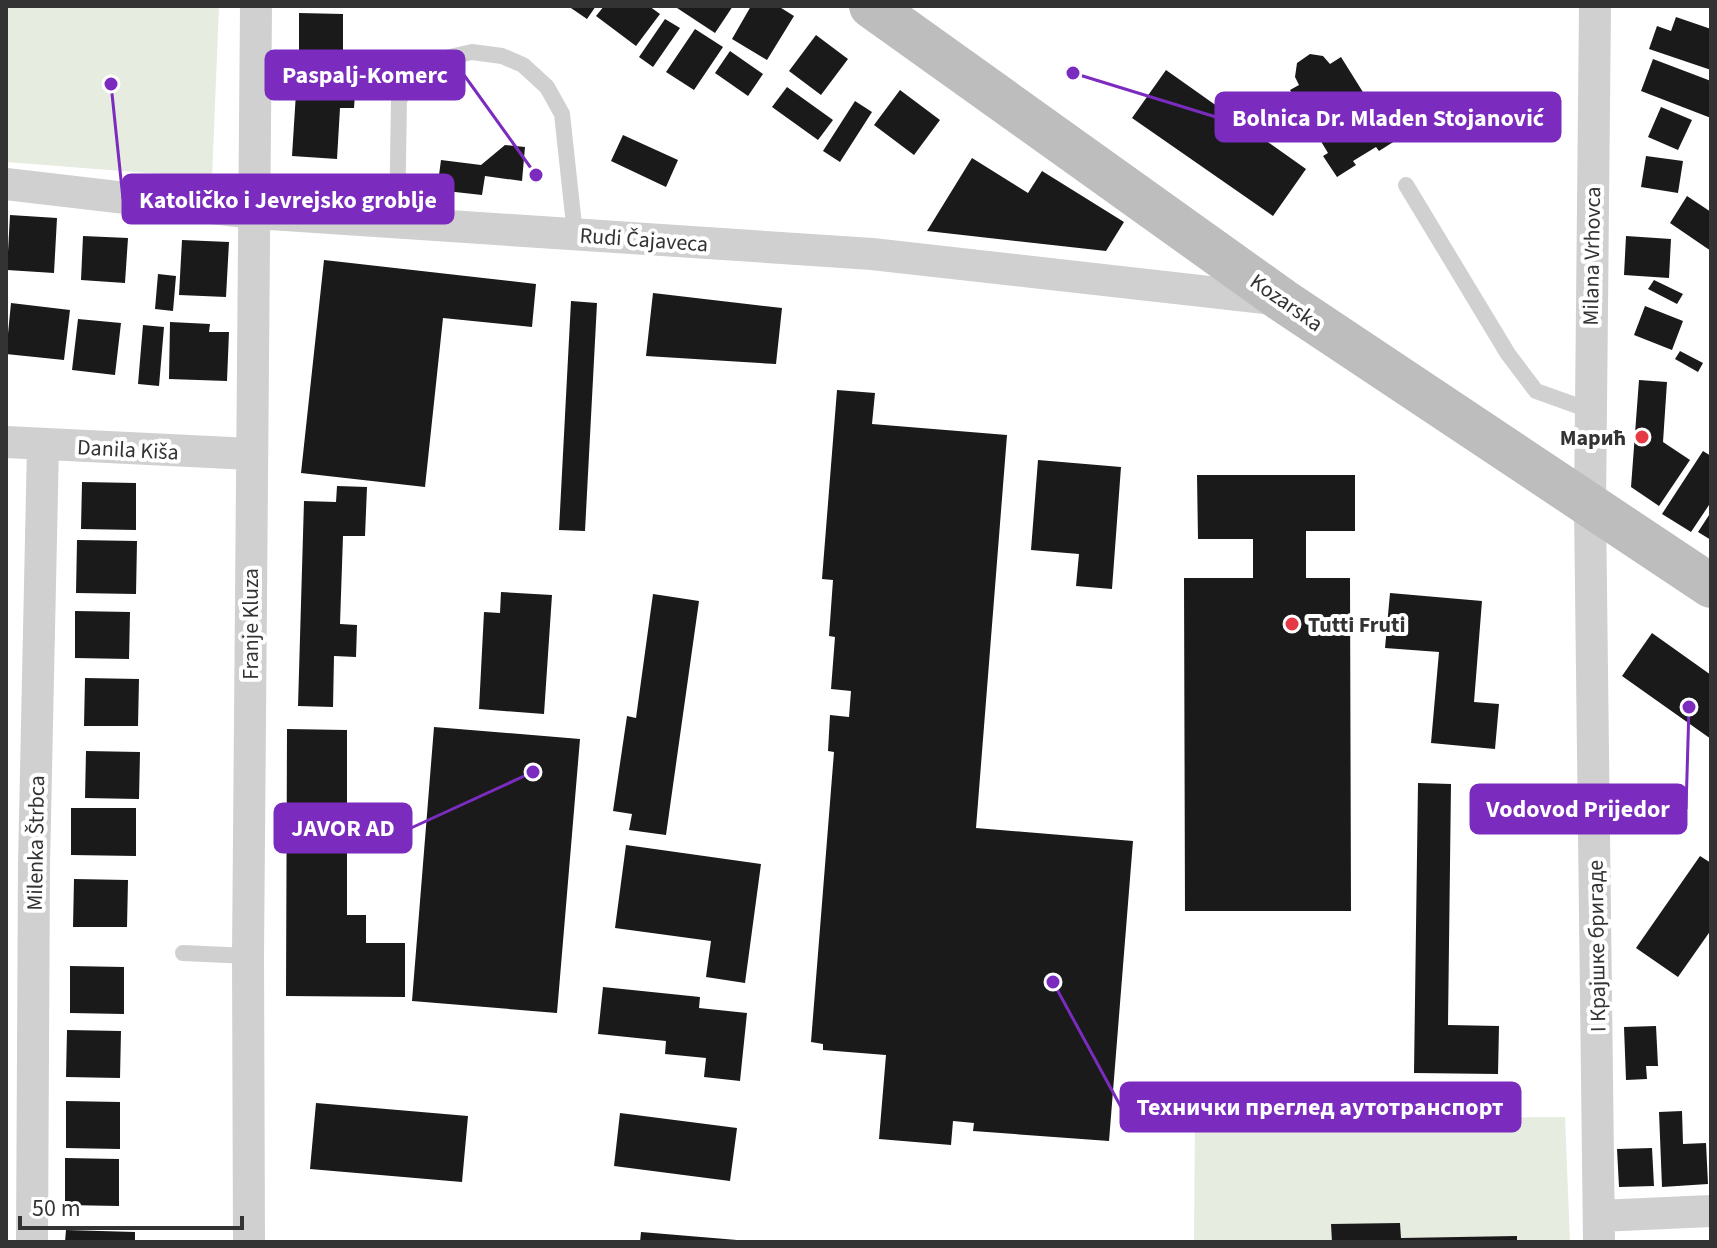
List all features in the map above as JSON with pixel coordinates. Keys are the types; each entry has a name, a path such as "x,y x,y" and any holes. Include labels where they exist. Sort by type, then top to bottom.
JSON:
{"street":[{"name":"Franje Kluza","path":"249,1242 248,956 256,6"},
{"name":"Kozarska","path":"871,6 1282,300 1711,586"},
{"name":"Milana Vrhovca","path":"1590,507 1595,6"},
{"name":"Rudi Čajaveca","path":"6,184 254,213 872,254 1282,300"},
{"name":"Danila Kiša","path":"6,442 251,454"},
{"name":"Milenka Štrbca","path":"32,1242 34,865 43,444"},
{"name":"I Крајшке бригаде","path":"1590,507 1599,1229"},
{"path":"1599,1229 1711,1211"}],"lane":[{"path":"397,222 399,99 423,71 441,59 472,52 502,56 523,65 547,87 562,114 575,234"},
{"path":"1406,185 1508,354 1536,391 1589,410"},
{"path":"183,953 248,956"}],"shaded area":[{"path":"6,6 219,6 212,178 6,162"},
{"path":"1565,1117 1570,1242 1194,1242 1195,1120"}],"building":[{"path":"568,6 596,6 587,19"},
{"path":"604,6 649,6 660,14 636,46 596,16"},
{"path":"674,6 733,6 715,33"},
{"path":"751,6 778,6 794,16 767,60 732,39"},
{"path":"299,13 343,14 343,54 299,53"},
{"path":"1676,17 1711,29 1711,70 1649,49 1657,26 1671,31"},
{"path":"665,19 680,28 653,67 639,57"},
{"path":"695,29 723,47 694,90 666,72"},
{"path":"816,35 848,59 821,95 789,71"},
{"path":"730,51 763,74 748,96 715,73"},
{"path":"1310,54 1323,56 1330,64 1341,57 1381,121 1385,118 1398,139 1379,151 1376,147 1353,161 1356,165 1337,177 1323,156 1328,153 1290,90 1299,85 1295,77 1297,63"},
{"path":"1653,59 1711,81 1711,118 1641,91"},
{"path":"1166,70 1306,169 1273,216 1132,118"},
{"path":"297,77 356,80 354,108 340,108 337,159 292,156"},
{"path":"787,87 833,120 818,140 772,107"},
{"path":"900,90 940,120 914,155 874,125"},
{"path":"855,101 872,112 840,162 823,151"},
{"path":"1661,107 1692,120 1678,150 1648,137"},
{"path":"623,135 678,160 666,187 611,161"},
{"path":"505,145 525,147 522,181 485,176 482,195 437,190 441,160 481,165"},
{"path":"1646,156 1683,161 1678,193 1641,187"},
{"path":"972,158 1028,193 1042,171 1124,222 1106,251 927,231"},
{"path":"1687,196 1711,212 1711,251 1670,223"},
{"path":"10,215 57,218 54,273 7,270"},
{"path":"83,236 128,238 125,283 81,280"},
{"path":"1626,236 1671,239 1669,278 1624,275"},
{"path":"182,240 229,242 226,297 179,295"},
{"path":"324,260 536,284 532,327 443,318 425,487 301,473"},
{"path":"158,274 176,276 173,311 155,309"},
{"path":"1654,280 1683,294 1677,304 1648,289"},
{"path":"653,293 782,308 776,364 646,356"},
{"path":"571,301 597,303 585,531 559,530"},
{"path":"11,303 70,310 64,360 6,354"},
{"path":"1645,306 1683,321 1672,350 1634,335"},
{"path":"78,319 121,323 115,375 72,370"},
{"path":"170,322 210,324 209,332 229,332 227,381 169,379"},
{"path":"143,325 164,327 159,386 138,384"},
{"path":"1680,351 1703,363 1698,372 1675,359"},
{"path":"1639,380 1667,382 1663,442 1690,460 1659,506 1631,487"},
{"path":"837,390 875,393 872,424 1007,435 976,828 1133,841 1109,1141 973,1131 974,1123 953,1121 951,1145 879,1139 886,1055 823,1050 823,1044 811,1042 834,752 828,751 830,715 849,717 851,691 831,689 835,637 829,636 833,580 822,579"},
{"path":"1703,451 1711,456 1711,502 1691,532 1662,514"},
{"path":"1038,460 1121,467 1112,589 1076,586 1079,554 1031,550"},
{"path":"1197,475 1355,475 1355,531 1306,531 1306,578 1350,578 1351,911 1185,911 1184,578 1253,578 1253,539 1198,539"},
{"path":"82,482 136,483 136,530 81,529"},
{"path":"337,486 367,487 365,536 343,536 340,624 357,625 356,657 334,656 333,707 298,706 304,501 336,502"},
{"path":"1711,512 1711,540 1698,532"},
{"path":"77,540 137,541 136,594 76,593"},
{"path":"501,592 552,595 544,714 479,709 484,612 500,613"},
{"path":"1390,593 1482,601 1474,702 1499,704 1495,749 1431,743 1439,652 1385,648"},
{"path":"653,594 699,601 666,835 629,830 632,814 613,811 627,716 636,718"},
{"path":"75,611 130,612 129,659 75,658"},
{"path":"1652,633 1711,675 1711,739 1622,676"},
{"path":"85,678 139,679 138,726 84,726"},
{"path":"434,727 580,739 557,1013 412,1001"},
{"path":"287,729 347,730 347,915 366,915 366,943 405,943 405,997 286,996"},
{"path":"86,751 140,752 139,799 85,798"},
{"path":"1418,783 1451,784 1448,1025 1499,1026 1498,1074 1414,1073"},
{"path":"71,808 136,808 136,856 71,855"},
{"path":"626,845 761,864 745,983 706,977 711,941 615,928"},
{"path":"1700,856 1711,863 1711,930 1678,977 1636,948"},
{"path":"74,879 128,880 127,927 73,927"},
{"path":"70,966 124,967 124,1014 70,1013"},
{"path":"603,987 700,997 699,1008 747,1013 740,1081 704,1077 706,1058 665,1054 666,1041 598,1034"},
{"path":"1656,1026 1658,1066 1646,1066 1647,1079 1626,1080 1624,1027"},
{"path":"67,1030 121,1031 120,1078 66,1077"},
{"path":"66,1101 120,1102 120,1149 66,1148"},
{"path":"316,1103 468,1116 462,1182 310,1169"},
{"path":"1682,1111 1683,1144 1706,1143 1708,1184 1662,1187 1659,1112"},
{"path":"620,1113 737,1128 730,1181 614,1166"},
{"path":"1652,1148 1654,1186 1619,1187 1617,1149"},
{"path":"65,1158 119,1159 119,1206 65,1205"},
{"path":"1400,1223 1401,1238 1517,1236 1517,1242 1332,1242 1331,1224"},
{"path":"66,1230 135,1232 135,1242 65,1242"},
{"path":"641,1232 737,1240 737,1242 640,1242"}],"place":[{"name":"Bolnica Dr. Mladen Stojanović","path":"1073,73"},
{"name":"Katoličko i Jevrejsko groblje","path":"111,84"},
{"name":"Paspalj-Komerc","path":"536,175"},
{"name":"Марић","path":"1642,437"},
{"name":"Tutti Fruti","path":"1292,624"},
{"name":"Vodovod Prijedor","path":"1689,707"},
{"name":"JAVOR AD","path":"533,772"},
{"name":"Технички преглед аутотранспорт","path":"1053,982"}]}
